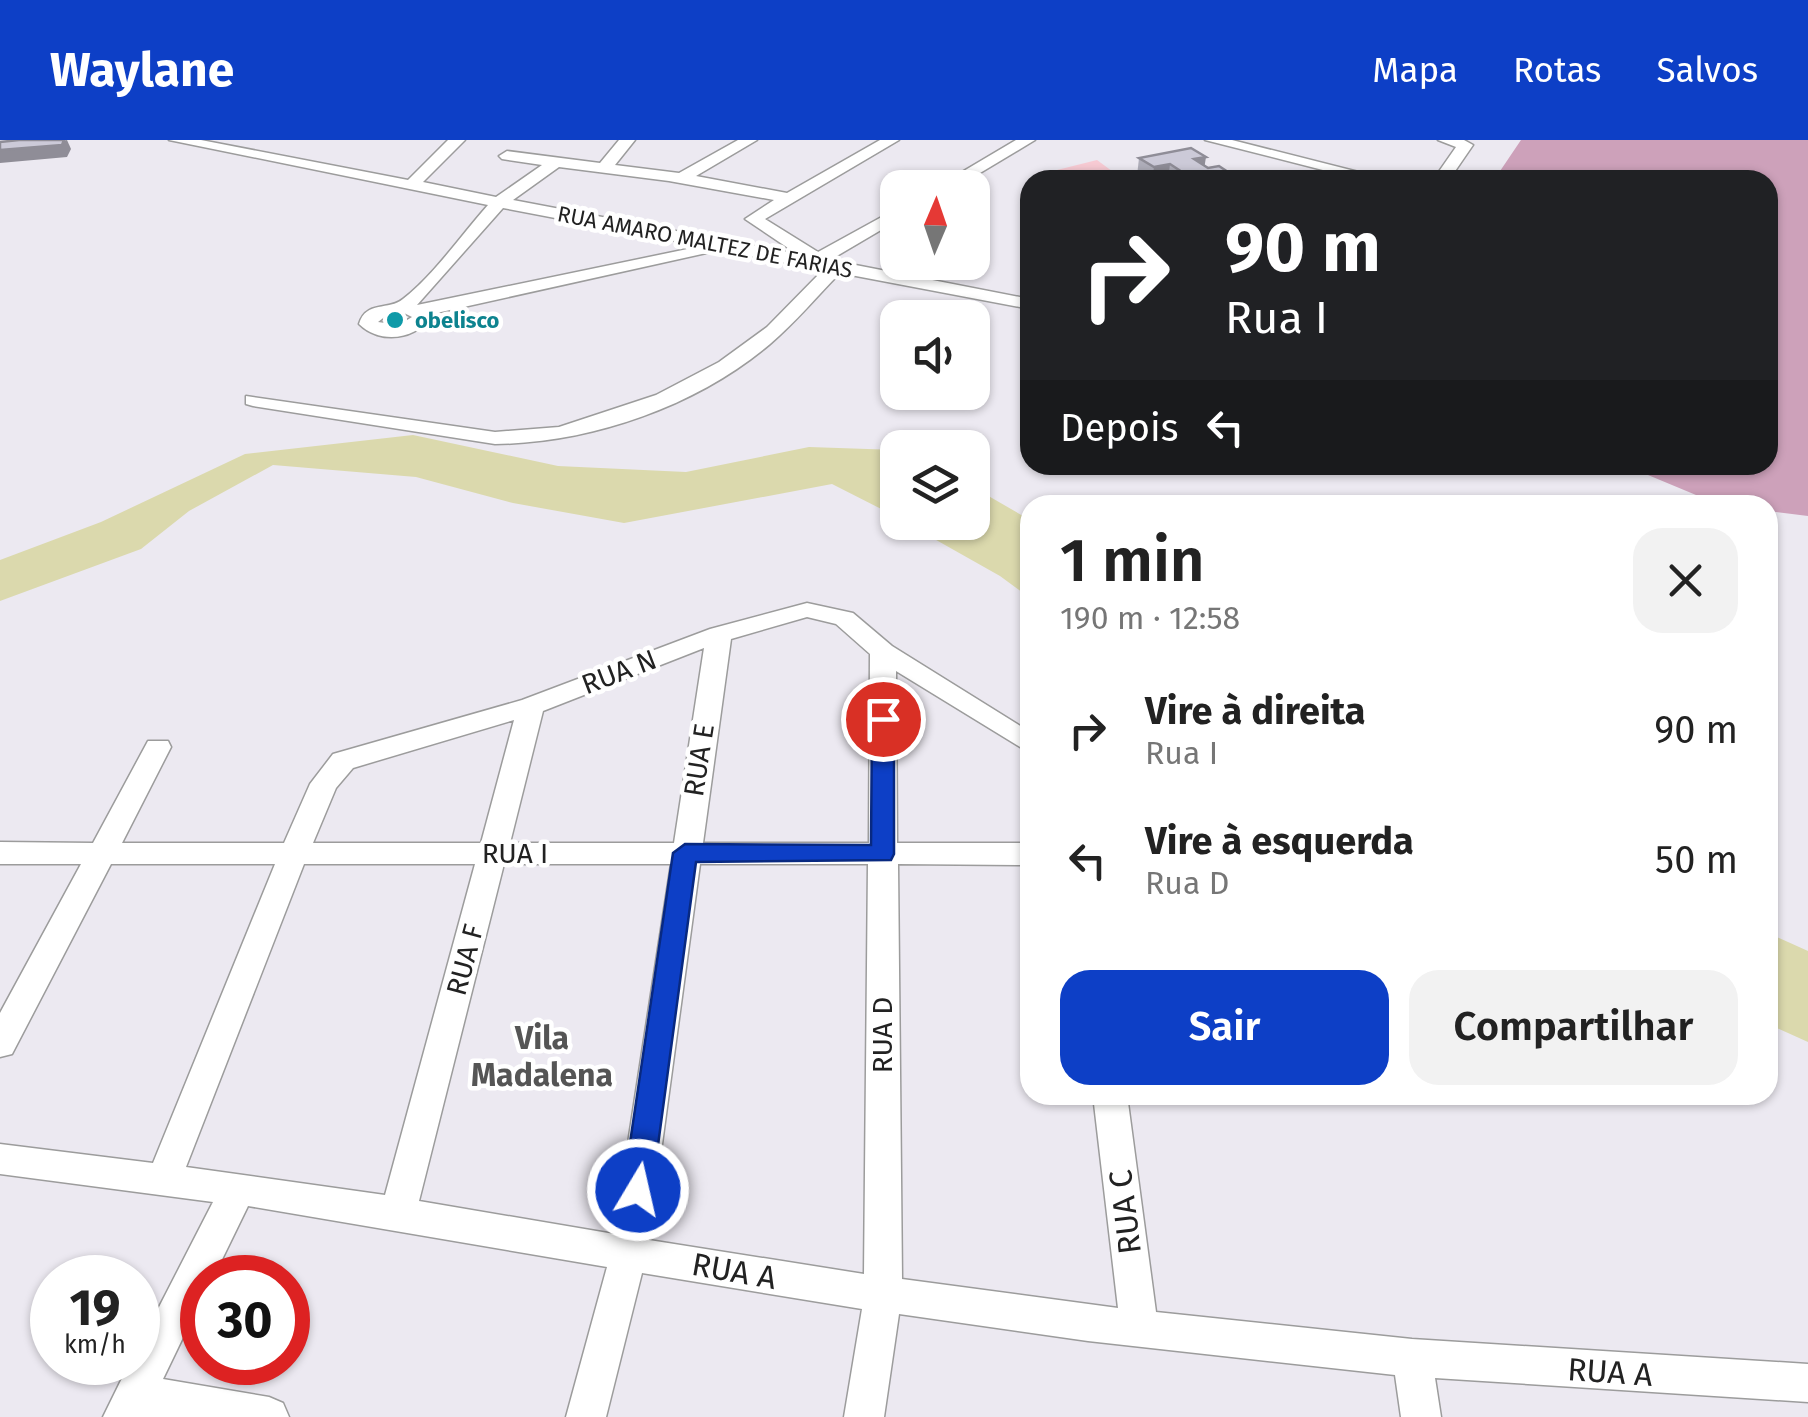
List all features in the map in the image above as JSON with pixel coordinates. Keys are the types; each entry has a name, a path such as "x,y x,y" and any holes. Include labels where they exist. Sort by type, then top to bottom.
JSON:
{"street":[{"name":"RUA AMARO MALTEZ DE FARIAS","path":"177,140 1020,302"},
{"path":"411,185 457,140"},
{"path":"494,172 520,140"},
{"path":"604,168 627,140"},
{"path":"682,178 749,140"},
{"path":"821,264 753,219 891,140"},
{"path":"974,170 1027,140"},
{"path":"1213,140 1309,156 1352,170"},
{"path":"1446,140 1465,145 1448,170"},
{"path":"507,156 682,178 788,198"},
{"path":"555,162 498,202 413,309 723,246"},
{"path":"253,400 495,438 522,440 572,431 664,397 750,350 821,264 880,226"},
{"name":"RUA N","path":"294,853 324,784 343,761 532,706 718,634 789,612 822,612 844,618 884,652 1020,738"},
{"name":"RUA E","path":"586,1417 628,1253 718,634"},
{"name":"RUA D","path":"864,1417 883,1294 884,652"},
{"name":"RUA F","path":"398,1214 532,706"},
{"path":"0,1044 158,747"},
{"name":"RUA I","path":"0,853 1020,854"},
{"path":"164,1179 294,853"},
{"name":"RUA C","path":"1111,1105 1139,1328"},
{"name":"RUA A","path":"5,1168 238,1188 883,1294 1139,1328 1412,1358 1808,1383"},
{"path":"238,1188 129,1406 269,1417"},
{"path":"1412,1358 1420,1417"}],"shaded area":[{"path":"1521,140 1808,140 1808,516 1778,512 1778,495 1696,495 1648,475 1778,475 1778,170 1501,170"},
{"path":"1097,160 1110,170 1057,170"},
{"path":"413,435 558,466 686,472 809,447 880,449 880,508 832,484 624,523 513,503 416,477 273,465 189,511 141,549 0,601 0,560 101,522 245,454"},
{"path":"990,497 1020,514 1020,591 936,540 990,540"},
{"path":"1778,938 1808,951 1808,1042 1778,1028"}],"building":[{"path":"64,140 62,145 0,150 0,142"},
{"path":"1191,148 1206,157 1194,159 1208,168 1219,166 1225,170 1179,170 1170,164 1154,167 1139,158"}],"place":[{"name":"obelisco","path":"395,320"}],"district":[{"name":"Vila Madalena","path":"542,1056"}],"route":[{"path":"638,1190 685,853 882,854 883,719"}]}
